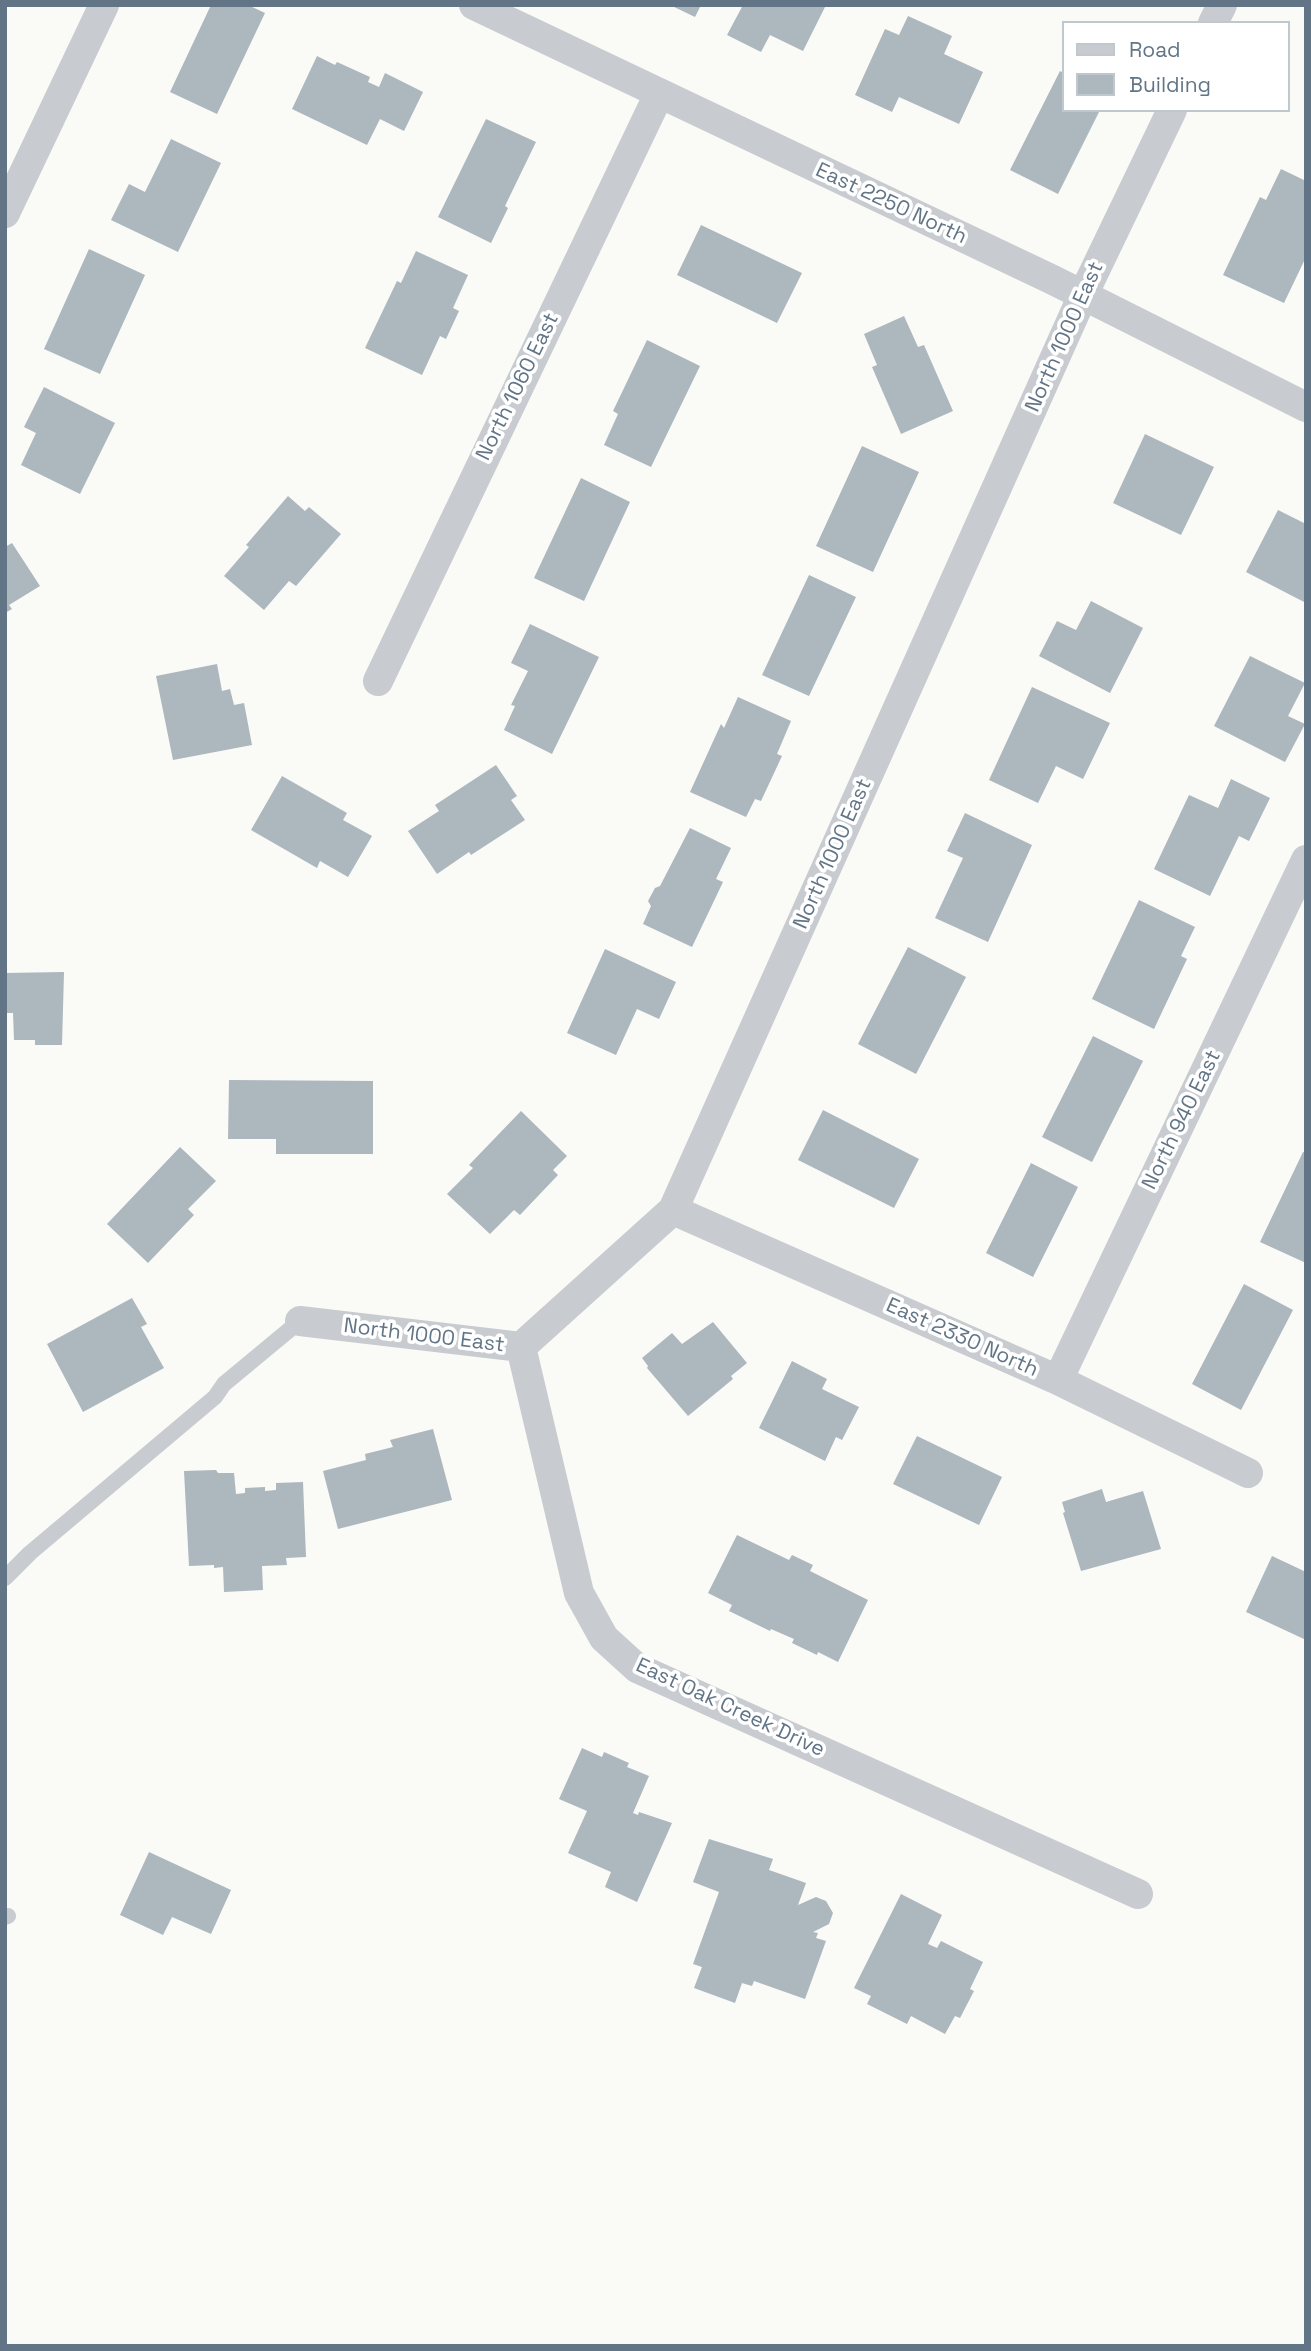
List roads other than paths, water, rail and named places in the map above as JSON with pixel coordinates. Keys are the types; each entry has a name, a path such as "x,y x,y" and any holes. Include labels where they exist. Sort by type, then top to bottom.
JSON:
{"street":[{"path":"5,213 104,5"},
{"name":"East 2250 North","path":"474,5 1083,295 1306,407"},
{"path":"1214,21 1222,5"},
{"name":"North 1060 East","path":"378,681 659,94"},
{"name":"North 1000 East","path":"300,1321 521,1347 673,1210 1083,295 1170,112"},
{"name":"North 940 East","path":"1058,1380 1306,860"},
{"name":"East 2330 North","path":"673,1210 1058,1380 1248,1473"},
{"name":"East Oak Creek Drive","path":"521,1347 579,1593 604,1638 637,1668 1138,1894"}],"lane":[{"path":"5,1578 30,1553 215,1397 224,1384 300,1321"}]}
